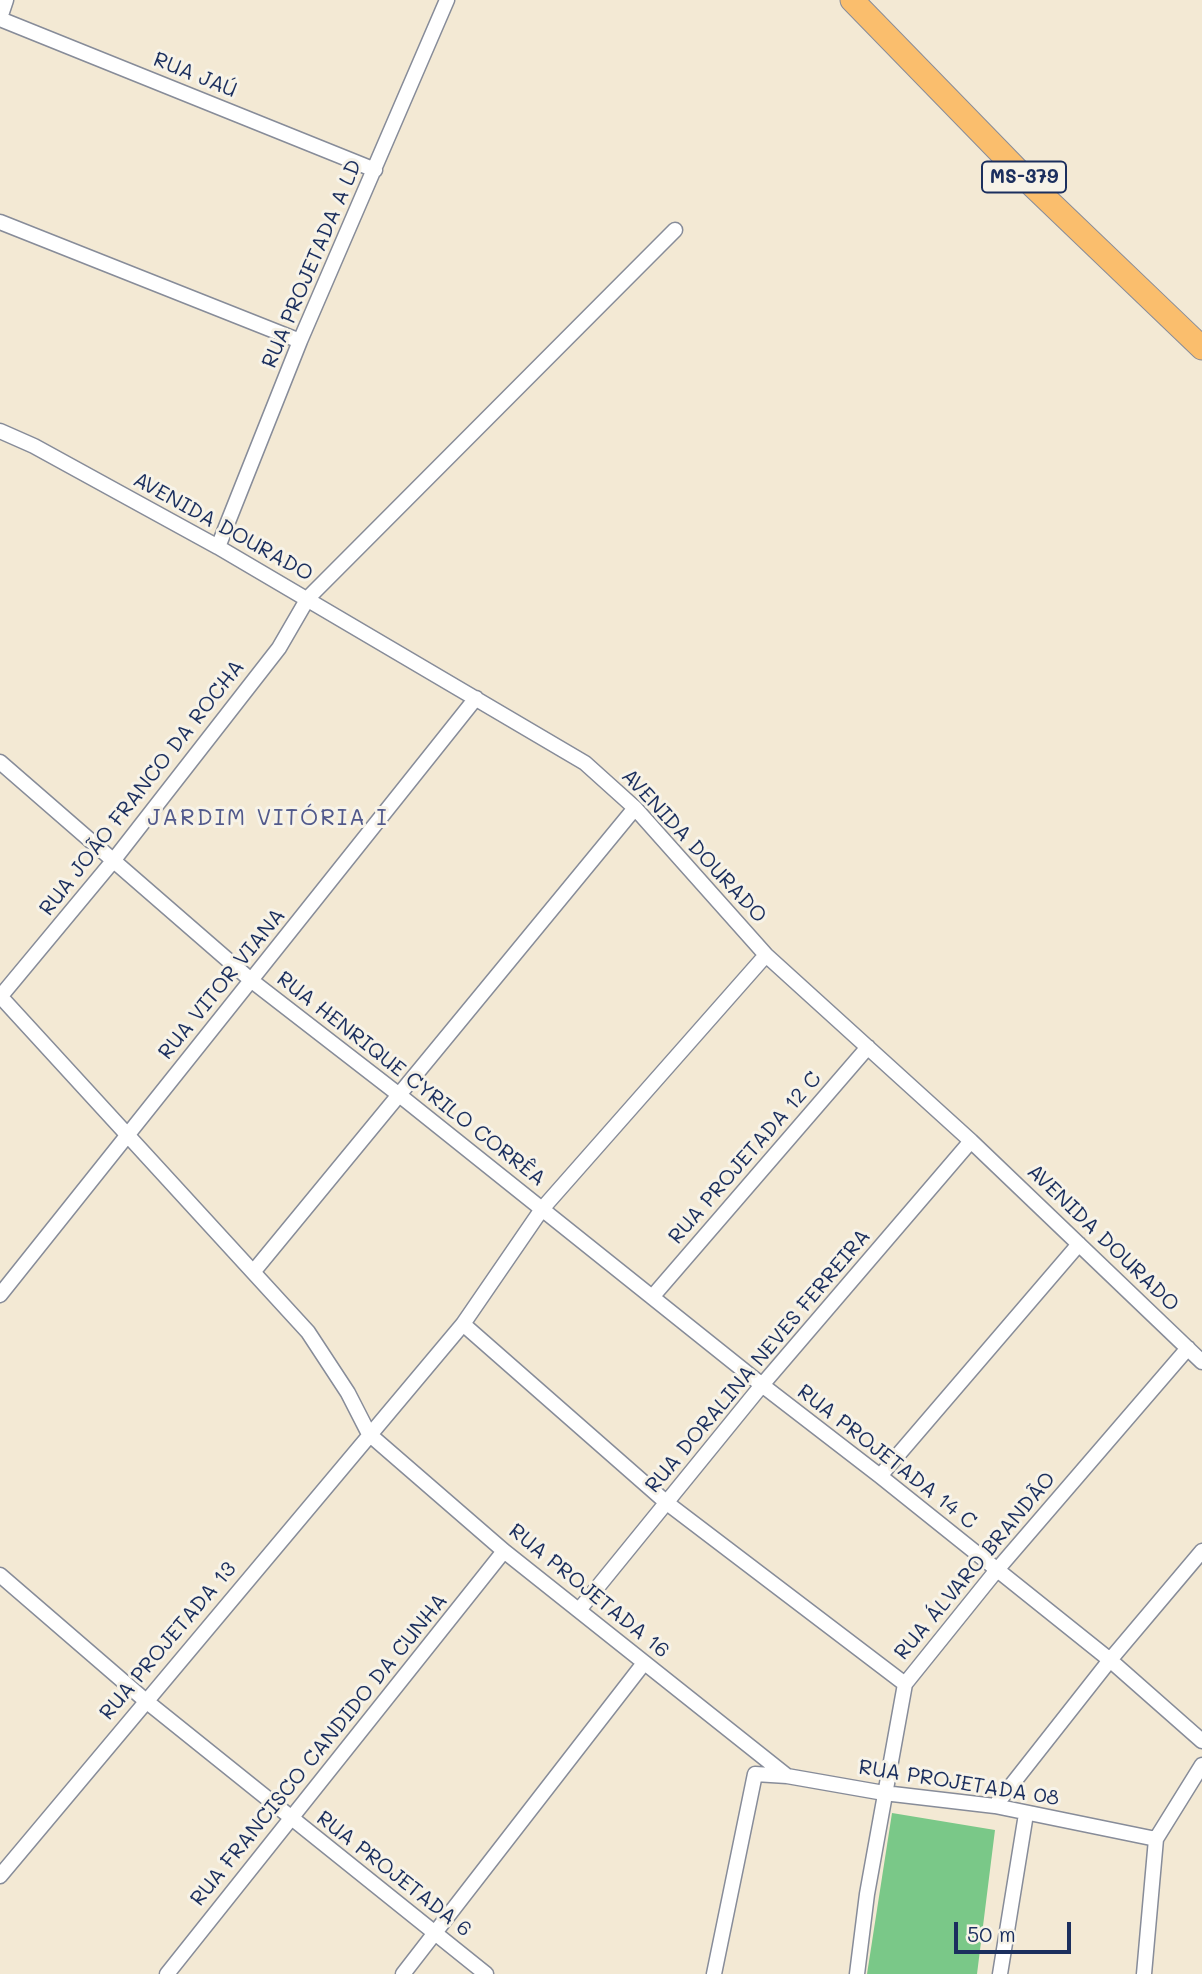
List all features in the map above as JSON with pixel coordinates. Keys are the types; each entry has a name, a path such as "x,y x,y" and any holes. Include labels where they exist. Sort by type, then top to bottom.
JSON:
{"main road":[{"name":"MS-379","path":"852,0 1034,187 1202,348"}],"street":[{"path":"0,19 6,0"},
{"name":"RUA PROJETADA A LD","path":"218,547 300,341 447,0"},
{"name":"RUA JAÚ","path":"0,19 375,170"},
{"path":"0,222 300,341"},
{"name":"RUA JOÃO FRANCO DA ROCHA","path":"0,996 113,861 279,648 308,598 675,230"},
{"name":"AVENIDA DOURADO","path":"0,431 34,446 308,598 585,763 635,808 766,955 971,1141 1202,1362"},
{"name":"RUA VITOR VIANA","path":"0,1295 476,698"},
{"name":"RUA HENRIQUE CYRILO CORRÊA","path":"0,762 253,981 542,1209"},
{"path":"254,1271 635,808"},
{"name":"RUA PROJETADA 13","path":"0,1876 464,1324 542,1209 766,955"},
{"path":"0,996 308,1332 348,1392 369,1434"},
{"name":"RUA PROJETADA 12 C","path":"653,1296 868,1047"},
{"name":"RUA DORALINA NEVES FERREIRA","path":"579,1610 762,1385 971,1141"},
{"name":"RUA PROJETADA 14 C","path":"542,1209 1110,1660 1202,1741"},
{"path":"880,1476 1079,1244"},
{"path":"464,1324 667,1503 905,1684"},
{"name":"RUA ÁLVARO BRANDÃO","path":"857,1974 867,1894 905,1684 996,1571 1188,1348"},
{"name":"RUA PROJETADA 16","path":"369,1434 504,1551 787,1776"},
{"name":"RUA FRANCISCO CANDIDO DA CUNHA","path":"167,1974 504,1551"},
{"path":"995,1806 1110,1660 1202,1551"},
{"name":"RUA PROJETADA 6","path":"0,1575 146,1701 486,1974"},
{"path":"403,1974 644,1663"},
{"path":"1160,1974 1144,1973 1156,1839 1202,1765"},
{"name":"RUA PROJETADA 08","path":"714,1974 755,1774 787,1776 884,1793 995,1806 1156,1839"},
{"path":"1000,1974 1026,1814"}],"green space":[{"path":"892,1813 995,1830 977,1974 867,1974"}],"district":[{"name":"JARDIM VITÓRIA I","path":"268,818"}]}
